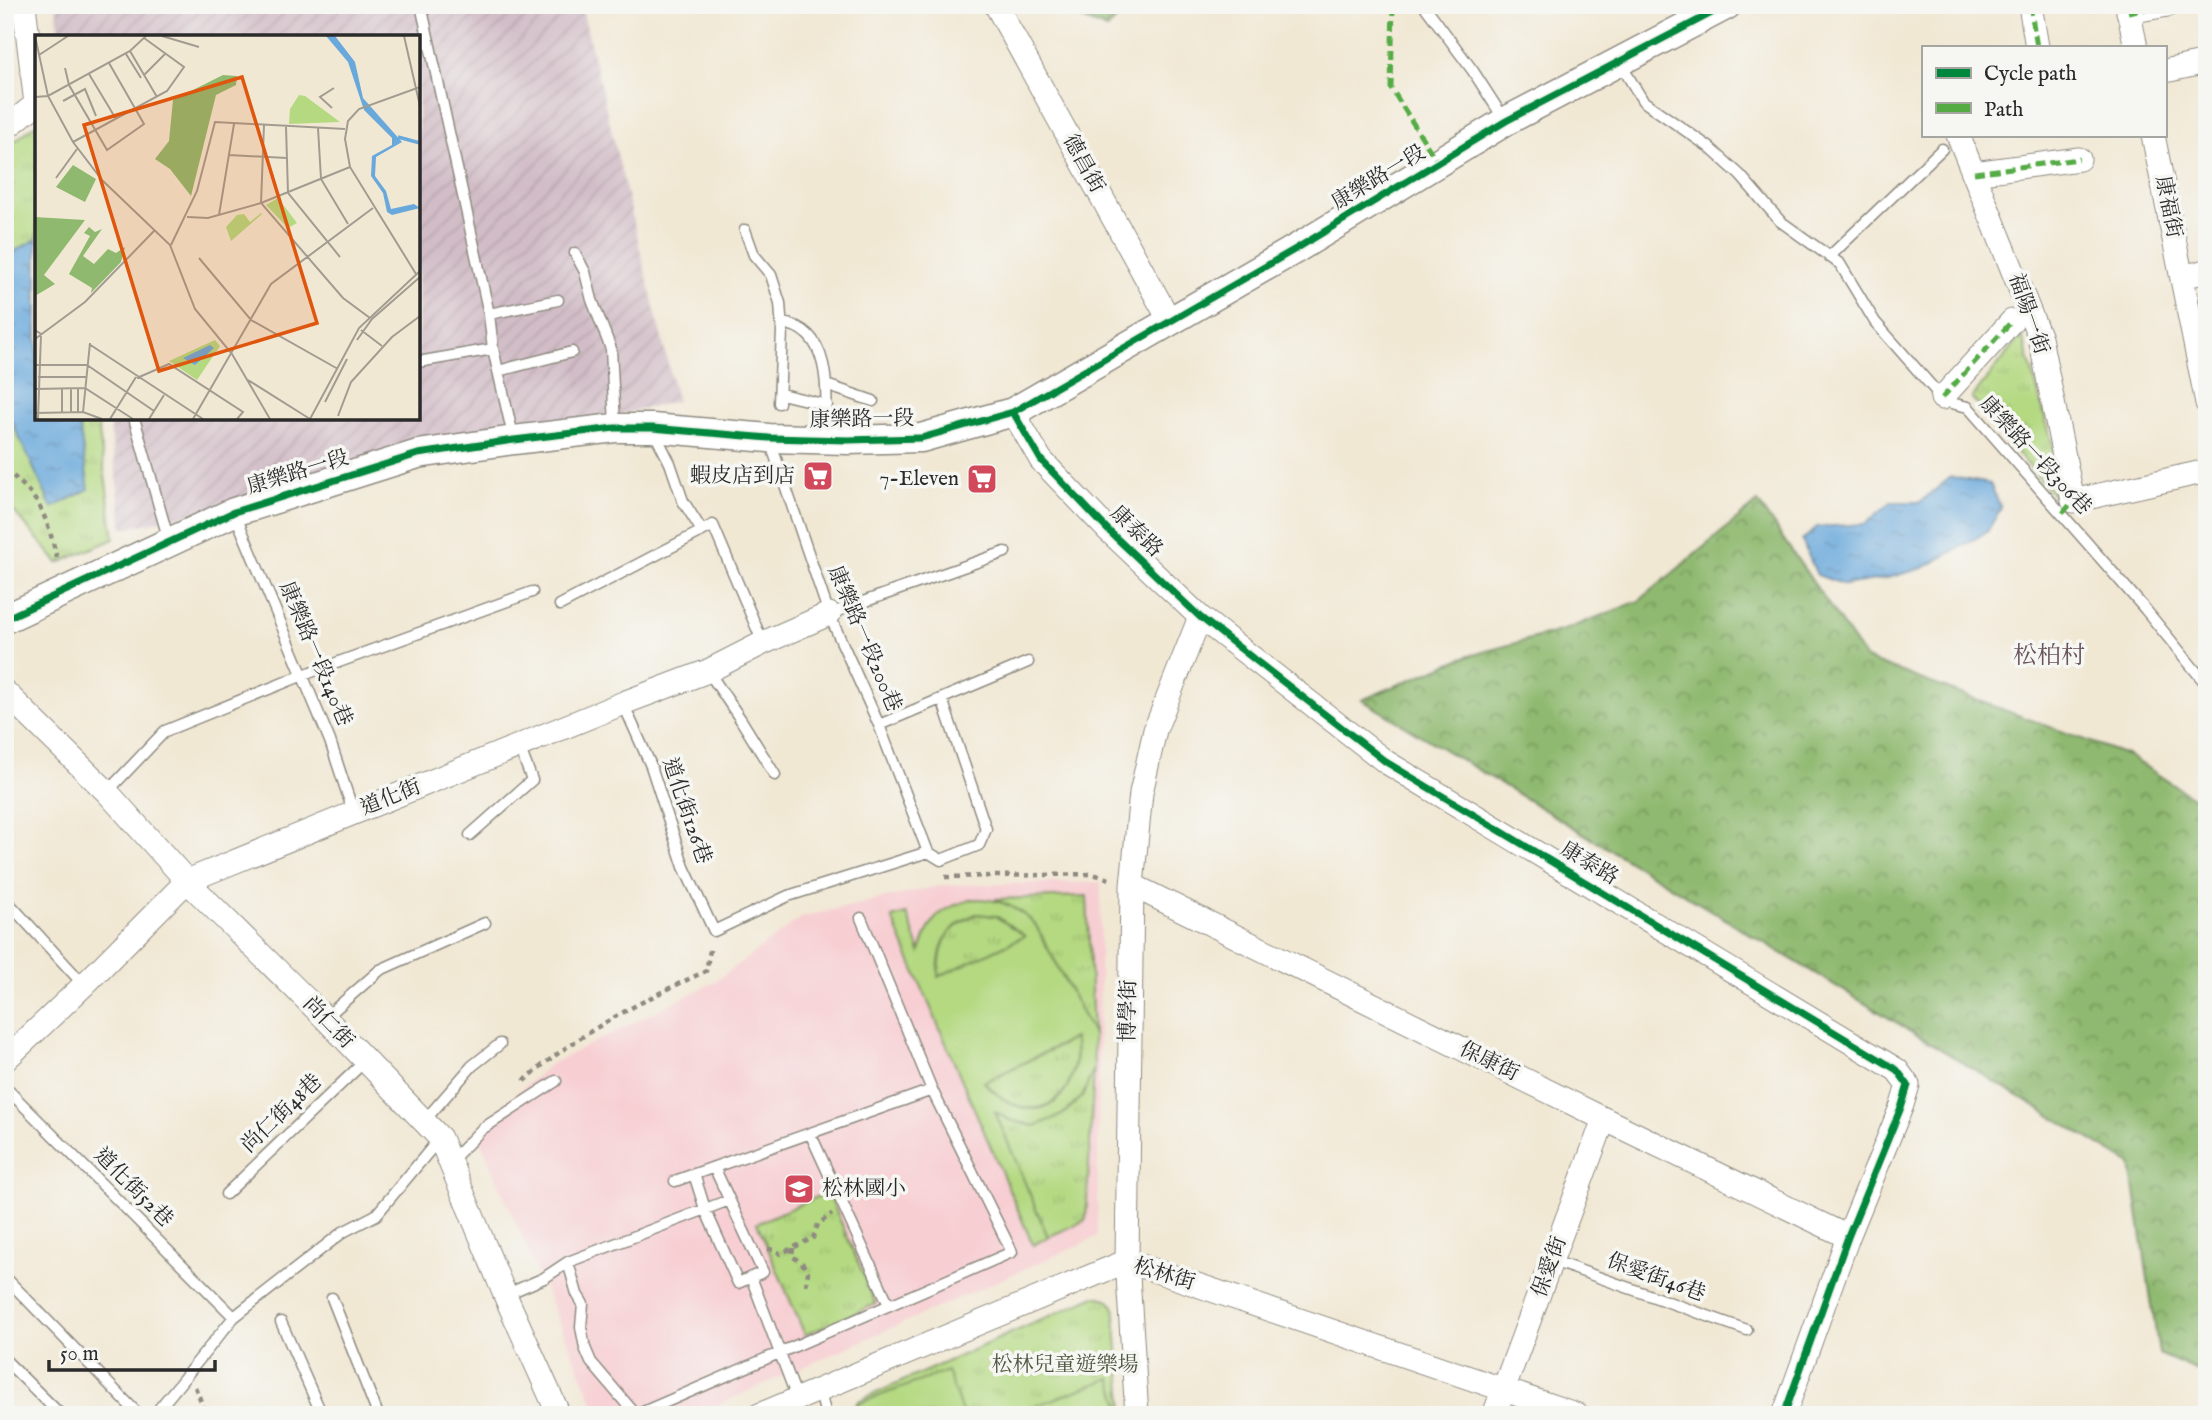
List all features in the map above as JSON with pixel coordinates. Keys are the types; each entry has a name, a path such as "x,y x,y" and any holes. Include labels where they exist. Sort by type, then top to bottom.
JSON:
{"street":[{"path":"24,5 35,96"},
{"name":"德昌街","path":"996,5 1171,323"},
{"name":"康樂路一段","path":"5,619 234,512 418,454 615,428 652,428 769,438 921,438 1013,412 1171,323 1506,121 1727,5"},
{"path":"2030,5 2037,46"},
{"path":"2136,46 2128,9 2168,5"},
{"path":"2166,71 2207,62"},
{"path":"5,129 35,105"},
{"name":"康福街","path":"2153,136 2207,402"},
{"name":"福陽一街","path":"1950,142 1974,173 2040,338 2073,501 2207,471"},
{"path":"1974,173 2079,159"},
{"path":"2182,277 2207,271"},
{"path":"1942,398 2012,321"},
{"name":"康泰路","path":"1013,412 1041,460 1109,531 1200,617 1387,762 1897,1070 1908,1085 1848,1237 1784,1415"},
{"name":"道化街","path":"5,1060 187,881 708,671 829,614"},
{"name":"博學街","path":"1137,1415 1127,1261 1132,885 1141,793 1155,730 1200,617"},
{"name":"尚仁街","path":"7,697 107,792 187,881 440,1138 505,1295 559,1415"},
{"name":"保康街","path":"1132,885 1848,1237"},
{"name":"保愛街","path":"1494,1415 1604,1119"},
{"name":"松林街","path":"759,1415 1127,1261 1578,1415"}],"lane":[{"path":"421,5 514,440"},
{"path":"1423,5 1473,71 1506,121"},
{"name":"康樂路一段306巷","path":"1620,62 1643,101 1709,147 1740,175 1780,221 1840,264 1875,322 1942,398 1968,407 2129,590 2207,685"},
{"path":"1829,257 1950,142"},
{"path":"745,230 754,255 771,275 780,303 780,399 827,405"},
{"path":"575,253 585,272 592,300 611,349 615,428"},
{"path":"489,314 558,300"},
{"path":"781,323 794,324 807,332 815,343 825,373 827,405 824,439"},
{"path":"420,362 493,349"},
{"path":"498,370 572,352"},
{"path":"826,385 873,401"},
{"path":"135,420 169,541"},
{"path":"652,428 670,464 683,501 702,531"},
{"name":"康樂路一段200巷","path":"769,438 829,614 879,725 928,852"},
{"name":"康樂路一段140巷","path":"234,512 330,741 354,814"},
{"path":"560,605 713,525 763,643"},
{"path":"829,614 1005,552"},
{"path":"107,792 165,731 303,675 532,592"},
{"path":"879,725 1028,662"},
{"path":"708,671 775,775"},
{"path":"714,931 788,896 928,852 941,860 979,845 986,829 942,699"},
{"name":"道化街126巷","path":"623,703 651,766 684,867 714,931"},
{"path":"470,835 532,780 519,746"},
{"path":"5,899 84,985"},
{"path":"568,1262 577,1294 583,1304 581,1327 591,1362 636,1415 1012,1252 932,1090 861,918"},
{"path":"324,1018 380,970 485,923"},
{"path":"425,1120 472,1066 500,1044"},
{"name":"尚仁街48巷","path":"226,1194 365,1060"},
{"path":"451,1161 482,1129 556,1081"},
{"name":"道化街52巷","path":"5,1087 234,1317"},
{"path":"675,1181 932,1090"},
{"path":"810,1133 889,1305"},
{"path":"153,1415 234,1317 343,1233 376,1215 440,1138"},
{"path":"694,1174 705,1209 738,1283 763,1272 714,1167"},
{"path":"505,1295 544,1278 568,1262 729,1199"},
{"name":"保愛街46巷","path":"1553,1261 1747,1330"},
{"path":"5,1277 139,1415"},
{"path":"751,1277 797,1398"},
{"path":"332,1298 378,1415"},
{"path":"281,1322 322,1415"},
{"path":"5,1360 61,1415"},
{"path":"819,1390 826,1415"}],"path":[{"path":"5,470 18,479 39,503 50,530 58,563"},
{"path":"928,852 940,877 1093,874 1132,885"},
{"path":"516,1088 544,1062 604,1025 660,992 706,971 714,931"},
{"path":"754,1253 771,1249 780,1254 813,1238 818,1224 844,1206"},
{"path":"793,1247 792,1256 802,1263 808,1272 806,1285"},
{"path":"188,1374 207,1415"}],"shaded area":[{"path":"56,5 581,5 677,401 123,529 109,420 420,420 420,35 60,35"},
{"name":"松林國小","path":"1101,882 1097,1237 695,1415 599,1415 480,1140 486,1120 549,1065 716,981 802,917 943,885"}],"green space":[{"path":"1071,5 1107,5 1120,16 1107,29 1078,17"},
{"path":"35,125 35,420 97,420 114,539 58,563 5,501 5,149"},
{"path":"2022,335 2068,500 2062,506 1972,398"},
{"path":"1758,502 1866,659 2129,756 2200,802 2207,832 2207,1375 2159,1354 2131,1164 1362,700 1462,658 1567,629 1639,601"},
{"path":"1087,896 1093,1034 1035,924 1021,912 995,899"},
{"path":"974,899 1000,902 1021,912 1035,924 1093,1034 1094,1068 1082,1097 1062,1115 1035,1126 1010,1120 995,1112 1048,1237 1033,1245 892,918 907,914 920,952 928,930 938,916 953,906","holes":["976,914 996,916 1025,936 938,977 940,955 946,938 957,925","1074,1038 1076,1049 1073,1073 1062,1095 1044,1108 1025,1108 1012,1103 999,1096 984,1082"]},
{"path":"977,914 995,916 1025,936 938,978 943,946 950,932"},
{"path":"1075,1038 1075,1061 1070,1080 1061,1095 1049,1104 1035,1108 1019,1106 1002,1098 984,1082"},
{"path":"1094,1068 1086,1220 1048,1237 994,1111 1010,1120 1034,1126 1062,1115 1082,1097"},
{"path":"828,1192 876,1304 805,1335 757,1223"},
{"name":"松林兒童遊樂場","path":"1095,1296 1107,1299 1114,1306 1124,1412 1116,1415 850,1415 858,1401"},
{"path":"947,1371 963,1415 861,1415 857,1404"},
{"path":"1111,1378 1121,1408 1102,1415 1010,1415"}],"water":[{"path":"35,240 35,420 78,420 89,489 52,508 5,407 5,256"},
{"path":"1951,477 1990,484 2001,508 1987,532 1923,568 1887,578 1845,585 1817,575 1802,541 1817,527 1865,524 1891,502 1920,502"}],"marked path":[{"path":"1393,5 1391,88 1438,163"},
{"path":"2030,5 2037,46"},
{"path":"2128,12 2168,5"},
{"path":"1974,173 2079,159"},
{"path":"1942,398 2012,321"},
{"path":"2063,513 2073,501"}],"cycle path":[{"path":"5,619 234,512 418,454 615,428 652,428 769,438 921,438 1013,412 1299,247 1506,121 1727,5"},
{"path":"1013,412 1041,460 1109,531 1200,617 1386,762 1897,1070 1908,1085 1902,1105 1848,1237 1784,1415"}],"place":[{"name":"蝦皮店到店","path":"818,476"},
{"name":"7-Eleven","path":"982,479"},
{"name":"松林國小","path":"799,1189"}],"district":[{"name":"松柏村","path":"2049,656"}]}
